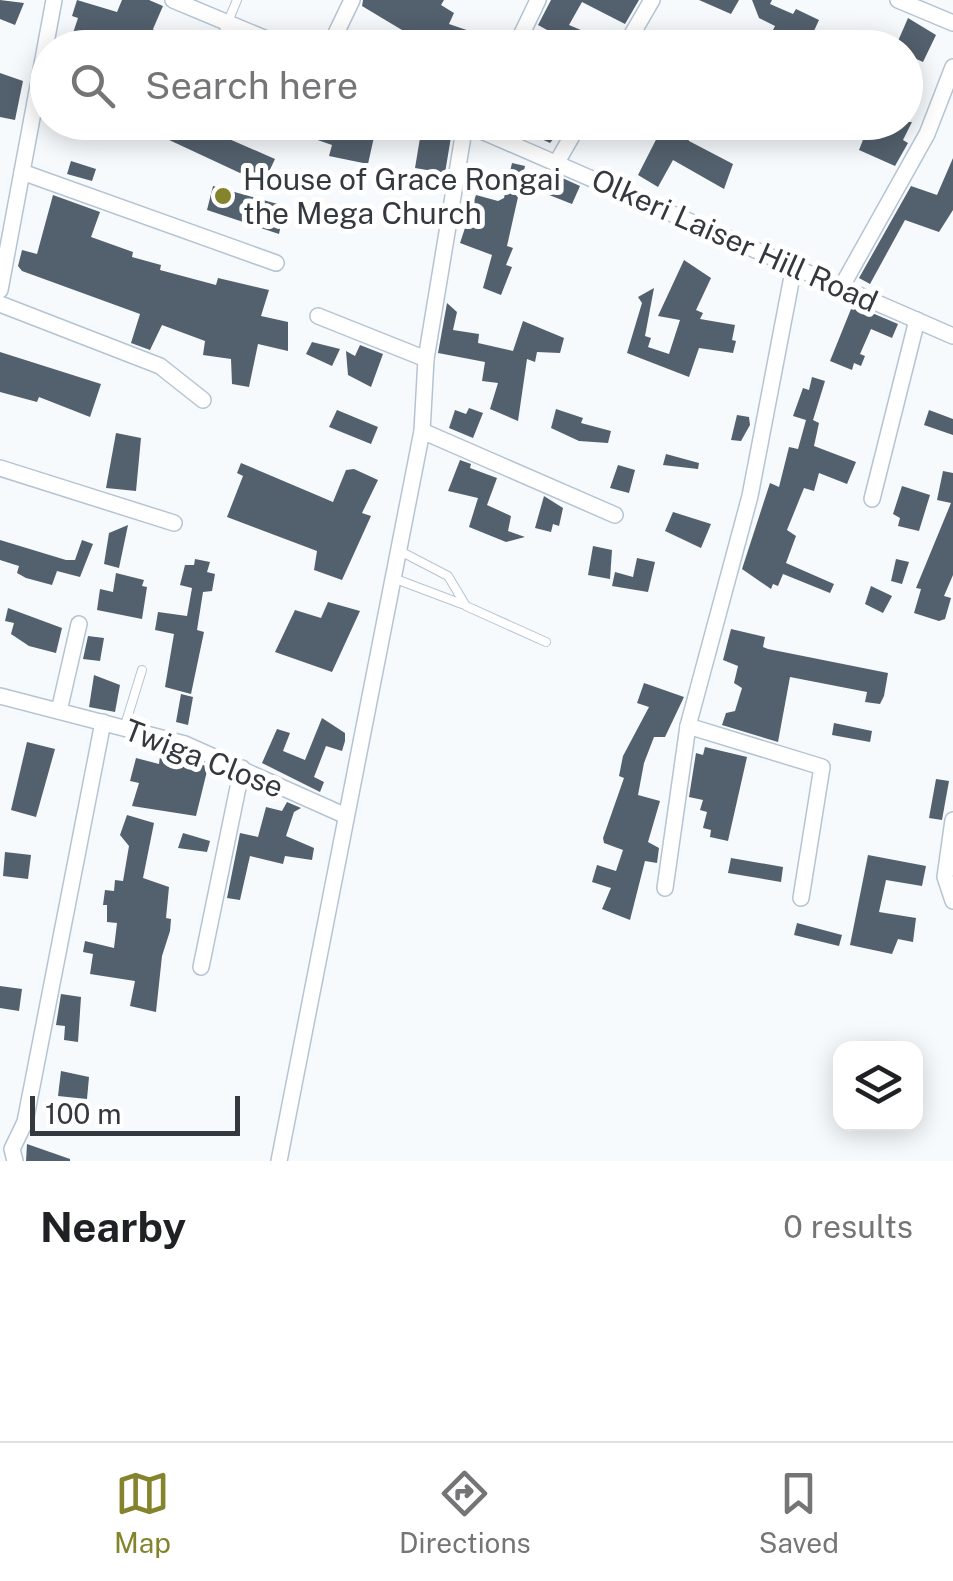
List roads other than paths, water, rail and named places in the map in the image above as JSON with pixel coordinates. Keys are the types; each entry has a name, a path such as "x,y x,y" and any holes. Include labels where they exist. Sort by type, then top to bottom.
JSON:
{"street":[{"path":"48,30 54,0"},
{"path":"173,0 243,30"},
{"path":"338,30 352,0"},
{"path":"524,30 538,0"},
{"path":"634,30 652,0"},
{"path":"898,0 953,23"},
{"path":"842,286 927,134 953,67"},
{"path":"0,290 5,239 30,129"},
{"path":"279,1161 422,431 426,359 467,140"},
{"name":"Olkeri Laiser Hill Road","path":"506,140 953,336"},
{"path":"558,162 570,140"},
{"path":"22,172 276,262"},
{"path":"666,888 688,726 750,496 794,266"},
{"path":"0,304 160,366 203,400"},
{"path":"318,316 426,359"},
{"path":"872,499 917,320"},
{"path":"422,431 615,515"},
{"path":"0,468 174,522"},
{"path":"59,711 78,624"},
{"name":"Twiga Close","path":"0,696 125,725 242,768 346,816"},
{"path":"15,1161 12,1149 24,1122 103,722"},
{"path":"688,726 822,767 801,898"},
{"path":"202,967 242,768"},
{"path":"953,820 944,876 953,901"}],"lane":[{"path":"223,30 237,0"},
{"path":"398,550 448,576 466,606"},
{"path":"393,578 546,642"},
{"path":"125,725 142,670"}],"place":[{"name":"House of Grace Rongai the Mega Church","path":"223,196"}]}
